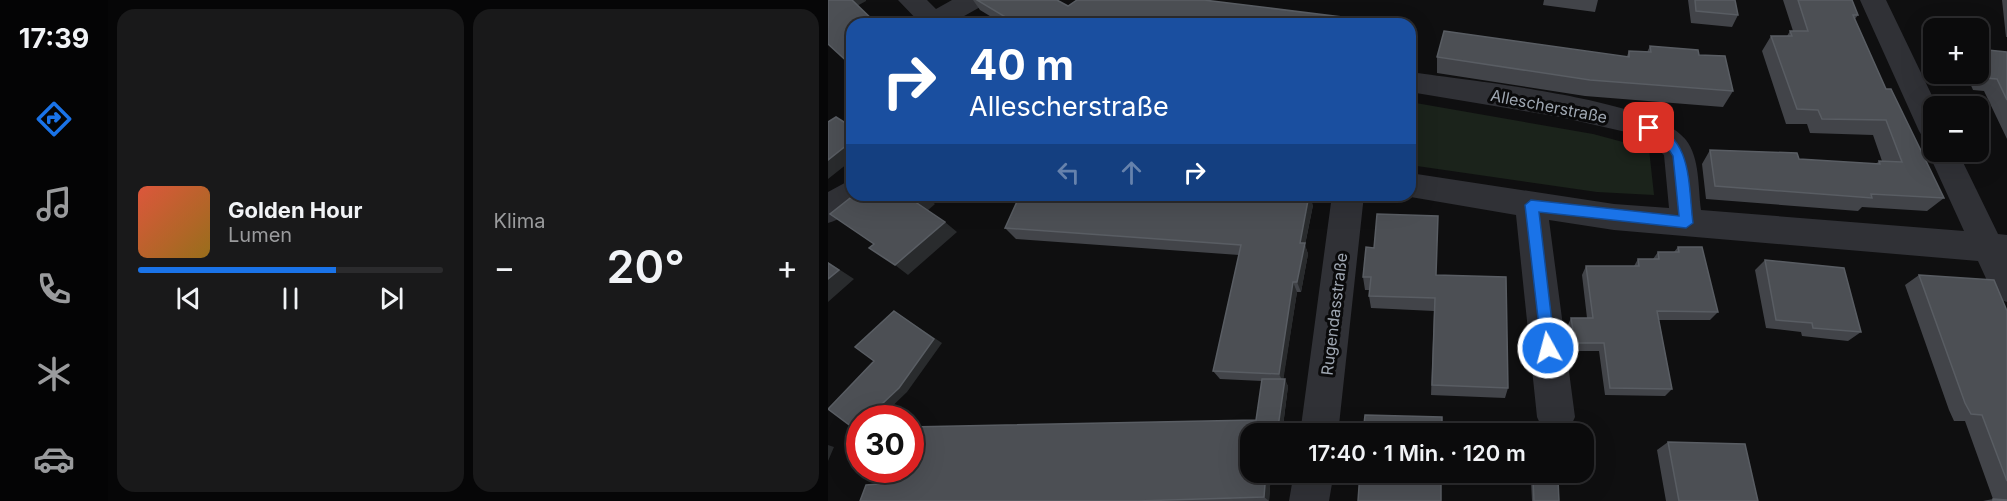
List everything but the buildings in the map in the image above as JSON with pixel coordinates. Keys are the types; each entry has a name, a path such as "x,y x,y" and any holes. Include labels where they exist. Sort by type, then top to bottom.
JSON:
{"street":[{"path":"911,0 931,18"},
{"path":"944,18 973,0"},
{"path":"1873,0 1923,107"},
{"name":"Allescherstraße","path":"1416,83 1560,106 1630,122 1658,132 1675,147 1679,155 1686,223"},
{"path":"1949,162 1999,249 2007,287"},
{"path":"1416,187 1531,205 1686,223 1999,249"},
{"path":"828,210 846,196"},
{"name":"Rugendasstraße","path":"1320,423 1347,201"},
{"path":"1531,205 1556,417"},
{"path":"1309,501 1312,483"}],"shaded area":[{"path":"1416,103 1593,134 1649,149 1654,195 1597,192 1416,166"}],"route":[{"path":"1548,348 1531,205 1614,217 1686,223 1679,155 1668,139 1649,128"}]}
